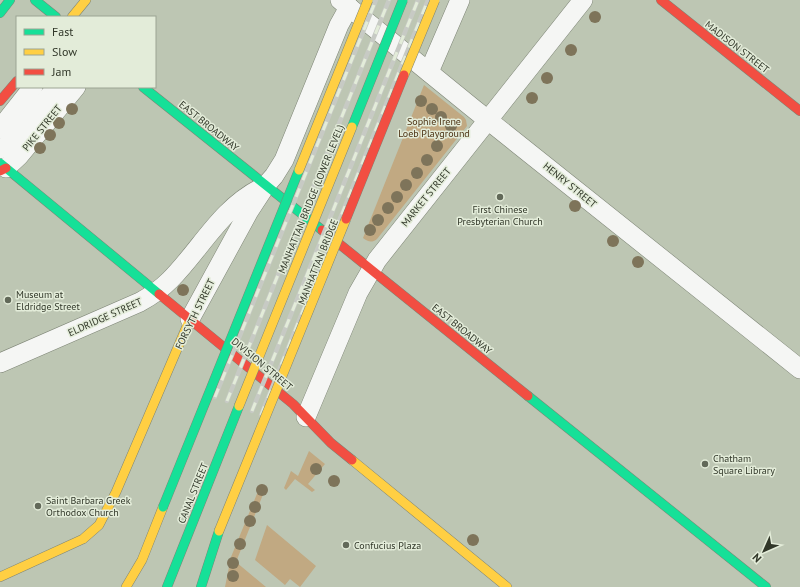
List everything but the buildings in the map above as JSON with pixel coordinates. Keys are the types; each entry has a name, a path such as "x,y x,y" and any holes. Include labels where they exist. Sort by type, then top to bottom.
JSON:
{"main road":[{"path":"0,13 10,0"},
{"path":"35,0 55,16"},
{"path":"73,16 86,0"},
{"path":"126,587 142,560 368,0"},
{"name":"MANHATTAN BRIDGE (LOWER LEVEL)","path":"239,406 403,0"},
{"name":"MANHATTAN BRIDGE","path":"201,587 212,550 435,0"},
{"name":"MADISON STREET","path":"661,0 800,111"},
{"path":"0,101 16,82"},
{"name":"EAST BROADWAY","path":"144,88 766,587"},
{"name":"DIVISION STREET","path":"2,167 157,291 293,404 331,443 507,587"},
{"name":"FORSYTH STREET","path":"0,577 83,539 99,525 114,495 190,319"},
{"name":"CANAL STREET","path":"167,587 239,406"}],"street":[{"path":"429,72 460,0"},
{"name":"MARKET STREET","path":"306,417 358,293 384,249 583,0"},
{"name":"HENRY STREET","path":"345,4 800,369"},
{"name":"FORSYTH STREET","path":"190,319 242,223 284,160 339,25 345,4"},
{"path":"0,129 32,88"},
{"path":"0,149 6,146 56,88"},
{"name":"PIKE STREET","path":"2,167 19,156 75,88"},
{"name":"ELDRIDGE STREET","path":"0,363 140,302 157,291 179,270 230,209 250,193 266,185"}],"green space":[{"name":"Sophie Irene Loeb Playground","path":"424,85 464,117 467,126 377,239 368,241 363,238"},
{"path":"309,451 325,464 308,484 315,490 312,492 295,479 286,490 284,488 291,471 298,476"},
{"path":"261,484 266,487 236,562 266,587 225,587 231,557"},
{"path":"267,525 316,566 300,587 290,579 285,585 255,560"}],"railway":[{"path":"215,397 376,0"},
{"path":"227,401 389,0"},
{"path":"252,411 418,0"},
{"path":"261,415 428,0"}],"traffic: fast":[{"path":"0,13 10,0"},
{"path":"35,0 55,16"},
{"path":"352,127 403,0"},
{"path":"144,88 322,230"},
{"path":"0,163 159,294"},
{"path":"163,507 299,170"},
{"path":"528,396 766,587"},
{"path":"167,587 239,406"},
{"path":"201,587 219,531"}],"traffic: slow":[{"path":"73,16 86,0"},
{"path":"299,170 368,0"},
{"path":"404,75 435,0"},
{"path":"239,406 352,127"},
{"path":"219,531 346,219"},
{"path":"0,577 83,539 99,525 116,492 190,319"},
{"path":"352,460 507,587"},
{"path":"126,587 142,560 163,507"}],"traffic: jam":[{"path":"661,0 800,111"},
{"path":"346,219 404,75"},
{"path":"0,101 16,82"},
{"path":"0,171 6,168"},
{"path":"322,230 528,396"},
{"path":"159,294 293,404 331,443 352,460"}],"place":[{"name":"First Chinese Presbyterian Church","path":"500,197"},
{"name":"Museum at Eldridge Street","path":"8,300"},
{"name":"Chatham Square Library","path":"705,464"},
{"name":"Saint Barbara Greek Orthodox Church","path":"38,506"},
{"name":"Confucius Plaza","path":"346,545"}]}
